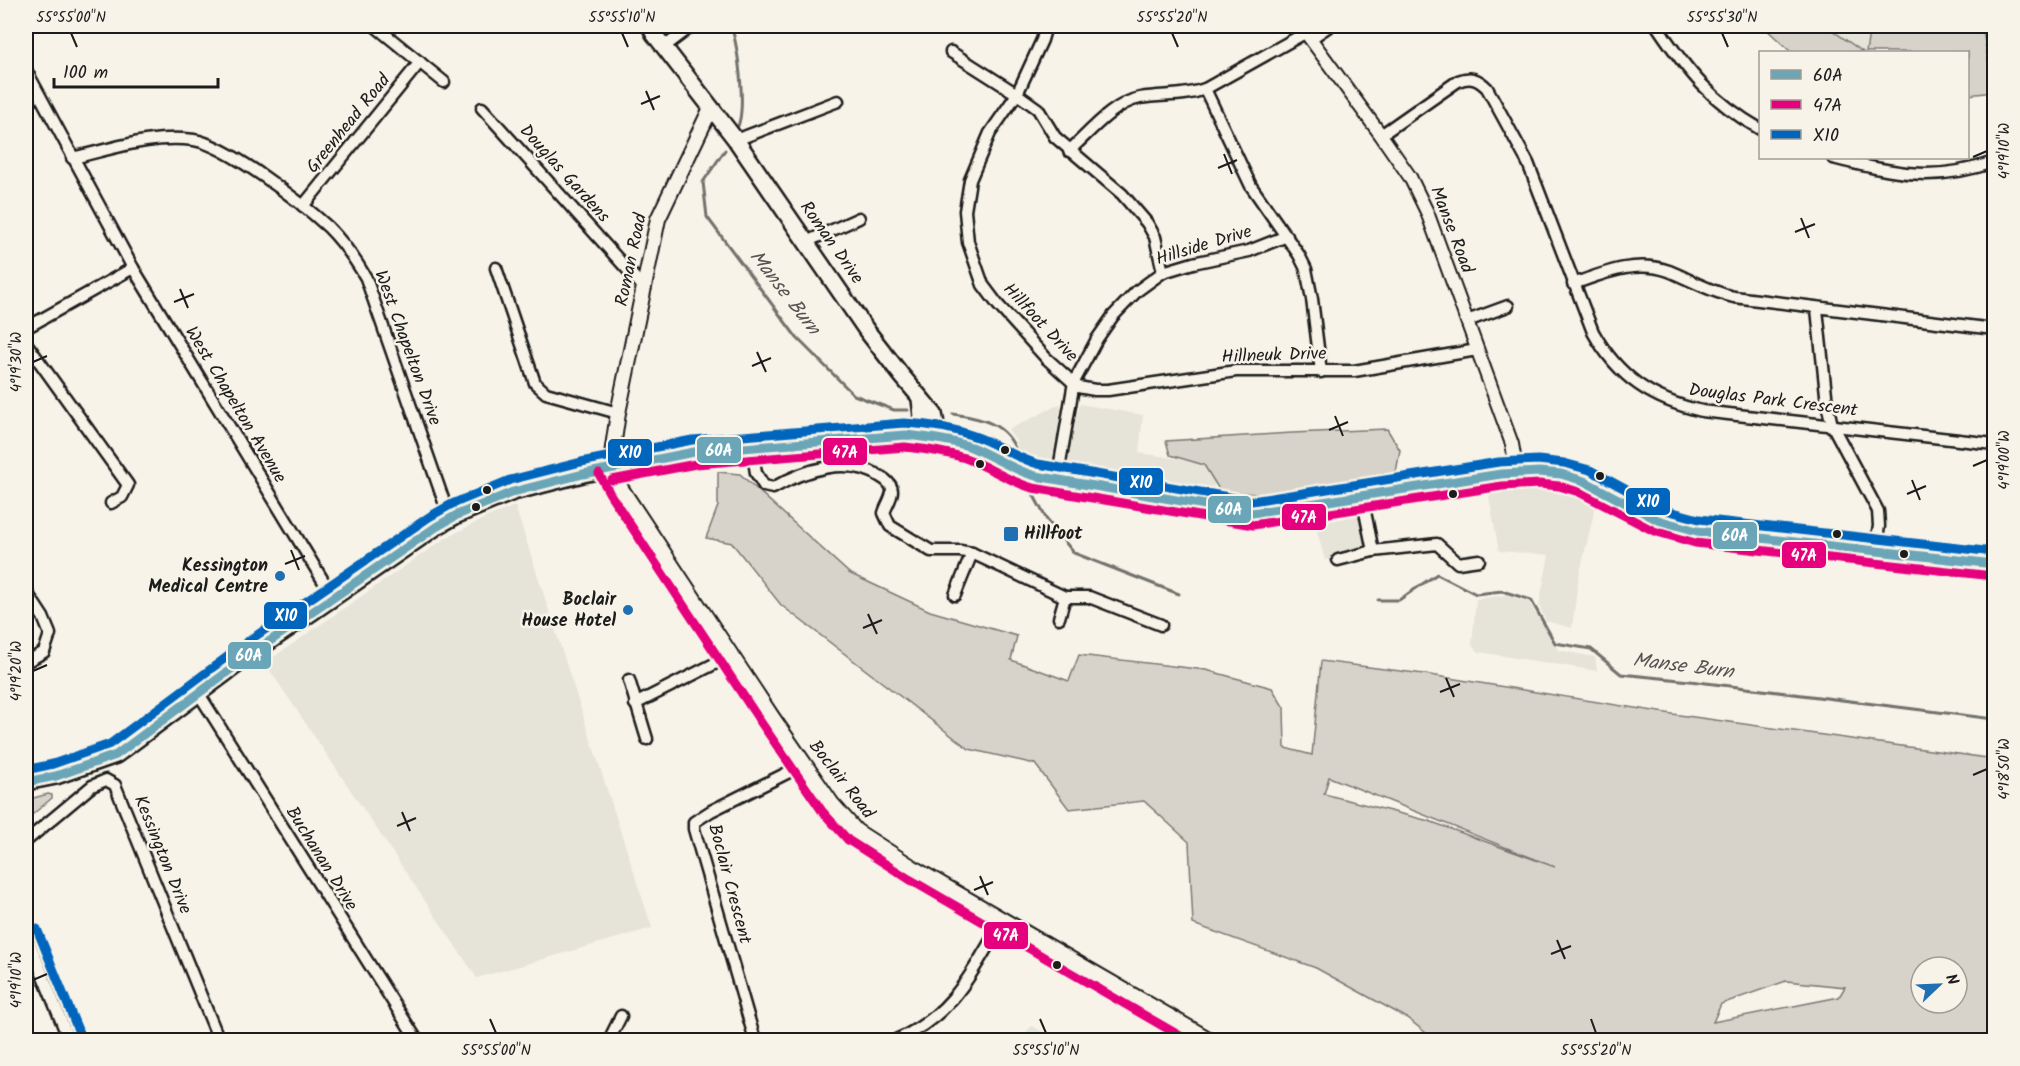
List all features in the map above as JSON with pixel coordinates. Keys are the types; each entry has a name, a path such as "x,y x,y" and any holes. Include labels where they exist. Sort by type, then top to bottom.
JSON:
{"main road":[{"path":"650,26 711,108"},
{"name":"Roman Drive","path":"711,108 736,140 867,330 934,414 939,440"},
{"name":"Roman Road","path":"610,468 618,413 658,219 711,108"},
{"path":"910,435 922,416 920,399"},
{"path":"26,782 56,776 116,755 254,652 450,519 513,492 610,468 693,452 910,435 970,447 1024,473 1252,513 1517,473 1539,472 1561,474 1584,481 1658,520 1697,531 1995,564"},
{"name":"Boclair Road","path":"610,468 730,656 839,812 861,835 1210,1041"}],"street":[{"path":"375,26 444,82"},
{"path":"664,47 692,26"},
{"name":"Hillfoot Drive","path":"1046,26 1042,40 1017,94 990,133 970,180 965,211 968,242 978,274 998,305 1046,357 1074,382 1057,480"},
{"path":"1069,151 1110,114 1130,101 1140,98 1191,94 1205,89 1305,32 1329,26"},
{"path":"1657,26 1680,59 1711,95 1725,107 1759,128"},
{"name":"Manse Road","path":"1305,32 1381,135 1416,190 1427,212 1512,444 1517,473"},
{"path":"951,51 1038,109 1055,137 1122,194 1147,223 1155,237 1163,272"},
{"name":"Greenhead Road","path":"303,206 420,62"},
{"name":"West Chapelton Avenue","path":"26,70 72,159 133,268 333,597"},
{"name":"Douglas Park Crescent","path":"1381,135 1458,81 1473,78 1481,82 1487,88 1528,163 1588,322 1600,344 1623,372 1649,393 1680,406 1702,411 1995,444"},
{"path":"1205,89 1251,186 1299,255 1310,282 1321,372"},
{"path":"736,140 838,101"},
{"name":"Douglas Gardens","path":"482,108 645,289"},
{"name":"West Chapelton Drive","path":"72,159 148,140 196,140 223,150 303,206 328,228 352,255 366,278 450,519"},
{"path":"1837,159 1896,173 1916,175 1953,173 1995,162"},
{"path":"806,242 859,218"},
{"name":"Hillside Drive","path":"1074,382 1092,346 1113,316 1137,291 1163,272 1249,251 1287,236"},
{"path":"1573,284 1614,270 1649,267 1667,271 1720,294 1817,309 1995,329"},
{"path":"26,328 133,268"},
{"path":"496,268 535,383 539,388 546,393 618,413"},
{"path":"1467,321 1508,306"},
{"path":"1817,309 1827,404 1832,425 1878,511 1879,526 1875,550"},
{"path":"26,343 128,485 122,497 111,504"},
{"name":"Hillneuk Drive","path":"1074,382 1078,387 1108,390 1236,371 1354,371 1477,350"},
{"path":"752,447 756,472 764,486 773,488 791,477 810,471 841,466 860,467 879,475 890,484 892,491 884,513 890,526 931,550 960,551 972,554 1065,597 1089,597 1161,625"},
{"path":"1362,497 1373,551"},
{"path":"1338,560 1373,551 1437,544 1458,563 1479,560"},
{"path":"955,595 972,554"},
{"path":"26,591 43,617 50,634 44,652 26,662"},
{"path":"1059,618 1065,597"},
{"path":"635,704 730,656"},
{"path":"629,680 647,739"},
{"name":"Buchanan Drive","path":"199,694 417,1041"},
{"name":"Boclair Crescent","path":"755,1041 694,829 694,822 711,811 805,764"},
{"name":"Kessington Drive","path":"26,841 92,786 106,780 115,785 219,1041"},
{"path":"896,1041 934,1018 958,994 1003,920"},
{"path":"26,934 69,1041"},
{"path":"609,1041 621,1016"}],"shaded area":[{"path":"1763,26 1826,26 1862,51 1790,51"},
{"path":"1826,26 1870,26 1866,51 1862,51"},
{"path":"1870,26 1982,26 1994,92 1969,95 1969,51 1866,51"},
{"path":"1060,404 1052,461 1034,461 1019,453 1016,441 1008,430"},
{"path":"1080,404 1143,415 1139,453 1215,464 1213,498 1066,469 1071,437"},
{"path":"1387,429 1400,450 1395,478 1282,496 1220,491 1204,465 1170,455 1166,441 1292,433"},
{"path":"718,472 740,474 849,573 930,611 1017,636 1011,660 1069,681 1079,655 1206,670 1272,688 1284,708 1285,748 1312,755 1321,661 1424,674 1672,714 1994,759 1994,1040 1435,1040 1407,1018 1316,968 1193,924 1189,842 1144,801 1069,809 1035,764 969,749 781,605 732,543 706,538 718,506","holes":["1329,777 1555,867 1429,821 1324,794","1786,981 1845,987 1839,997 1713,1022 1721,1004"]},
{"path":"1534,487 1596,503 1578,581 1572,628 1546,621 1539,605 1549,555 1499,551 1488,491"},
{"path":"515,506 652,928 477,978 265,663 444,539 487,517"},
{"path":"1360,515 1370,549 1325,560 1315,524"},
{"path":"1506,595 1529,602 1558,650 1595,657 1597,671 1479,652 1472,645 1476,599"},
{"path":"52,795 52,798 26,820 26,800"},
{"path":"1032,1026 1057,1040 1018,1040"}],"waterway":[{"name":"Manse Burn","path":"731,26 740,76 741,105 738,126"},
{"name":"Manse Burn","path":"725,150 703,182 707,217 797,338 854,395 894,410 908,410"},
{"name":"Manse Burn","path":"953,414 992,424 1007,435 1017,453"},
{"name":"Manse Burn","path":"1032,492 1047,520 1074,553 1179,594"},
{"name":"Manse Burn","path":"1378,600 1399,600 1437,574 1476,594 1502,591 1531,600 1555,643 1591,649 1621,674 1994,719"}],"transit line":[{"name":"X10","path":"26,770 53,764 110,744 247,642 429,517 452,504 510,480 581,462 692,440 904,423 922,424 974,436 1038,464 1252,501 1499,462 1538,460 1564,463 1590,470 1662,509 1699,519 1994,552"},
{"name":"60A","path":"26,782 56,776 116,755 254,652 436,527 457,515 513,492 583,474 694,452 905,435 971,447 1036,476 1252,513 1501,474 1539,472 1561,474 1584,481 1658,520 1697,531 1994,564"},
{"name":"47A","path":"612,480 696,464 905,447 965,458 1033,488 1253,525 1502,486 1539,484 1559,486 1579,492 1654,531 1695,543 1993,576"},
{"name":"47A","path":"599,474 762,724 822,811 848,840 909,879 1187,1040"},
{"name":"X10","path":"37,929 80,1035"}],"place":[{"name":"Hillfoot","path":"1011,534"},
{"name":"Kessington Medical Centre","path":"280,576"},
{"name":"Boclair House Hotel","path":"628,610"}]}
